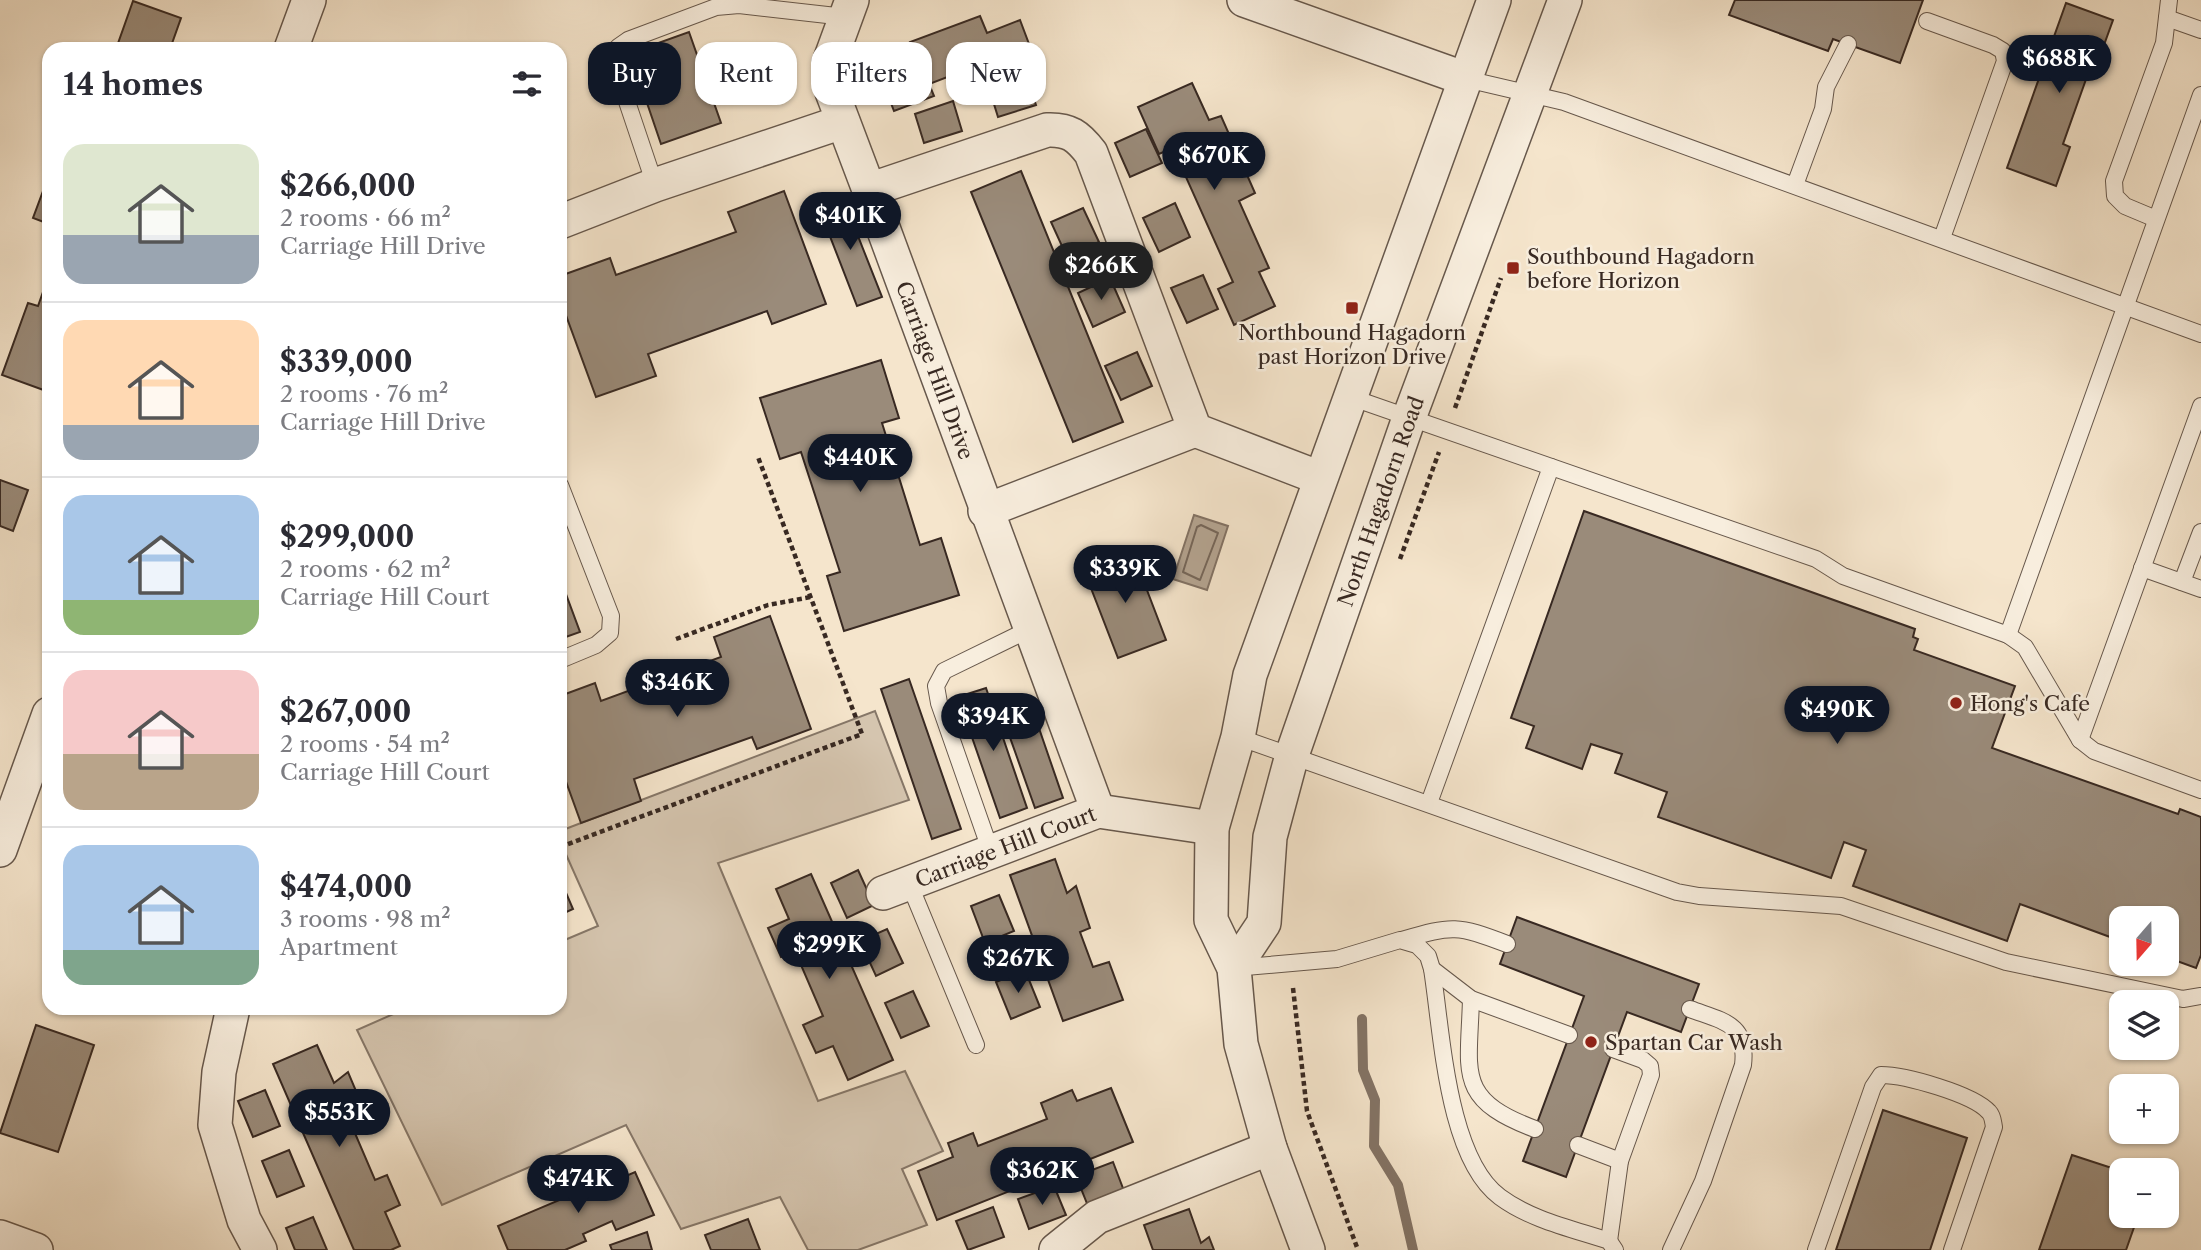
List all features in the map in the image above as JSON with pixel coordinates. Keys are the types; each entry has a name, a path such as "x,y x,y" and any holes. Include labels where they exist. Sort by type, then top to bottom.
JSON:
{"street":[{"path":"294,42 309,0"},
{"path":"1244,0 1466,79"},
{"path":"1308,1250 1270,1148 1241,1044 1234,968 1211,920 1212,828 1238,737 1250,675 1494,0"},
{"name":"North Hagadorn Road","path":"1234,968 1264,923 1270,837 1292,755 1409,418 1565,0"},
{"name":"Carriage Hill Drive","path":"849,9 829,63 832,92 1098,811"},
{"path":"567,219 655,185 842,122"},
{"path":"869,190 1047,130 1064,130 1080,139 1091,153 1195,430"},
{"path":"985,511 1195,430 1320,478"},
{"path":"0,850 42,734"},
{"name":"Carriage Hill Court","path":"896,888 1098,811 1212,828"},
{"path":"231,1015 219,1072 215,1125 244,1220 260,1250"},
{"path":"1056,1250 1097,1217 1270,1148"},
{"path":"0,1237 36,1250"}],"lane":[{"path":"2156,219 2125,206 2115,196 2114,181 2164,43 2169,0"},
{"path":"655,185 614,63 618,47 628,40 716,7 739,5 849,9"},
{"path":"2167,18 2201,30"},
{"path":"1927,21 1993,45 2003,51 2005,61 1942,238"},
{"path":"1796,185 1823,109 1826,86 1848,44"},
{"path":"1466,79 1576,106 2201,334"},
{"path":"2008,635 2201,95"},
{"path":"1350,397 1816,559 1843,576 2008,635 2025,647 2080,740 2094,751 2201,790"},
{"path":"2080,740 2201,406"},
{"path":"1429,803 1551,467"},
{"path":"567,503 611,616 610,633 596,645 567,657"},
{"path":"2182,582 2201,532"},
{"path":"2142,568 2201,589"},
{"path":"991,852 939,703 936,686 944,671 1030,629"},
{"path":"1238,737 1677,892 1699,897 1841,906 2025,967 2183,999 2201,996"},
{"path":"896,888 976,1045"},
{"path":"1234,968 1337,959 1447,927 1472,931 1507,944"},
{"path":"1400,940 1417,945 1428,956 1457,1128 1477,1172 1498,1196 1522,1211 1612,1246 1620,1161 1651,1075 1650,1066 1643,1060 1613,1049"},
{"path":"1432,969 1471,999 1569,1035"},
{"path":"1471,999 1469,1072 1475,1089 1488,1108 1535,1129"},
{"path":"1671,1250 1703,1181 1743,1065 1745,1048 1739,1033 1727,1022 1690,1009"},
{"path":"1816,1250 1873,1087 1881,1075 1898,1075 1977,1102 1991,1114 1994,1127 1952,1250"},
{"path":"1578,1145 1620,1161"}],"path":[{"path":"1399,560 1503,273"},
{"path":"567,844 862,734 758,457"},
{"path":"676,639 768,605 811,597"},
{"path":"1296,963 1292,1000 1307,1111 1359,1250"}],"shaded area":[{"path":"875,711 909,800 718,863 818,1101 905,1071 943,1151 902,1169 927,1225 858,1250 808,1250 780,1197 681,1229 626,1125 442,1205 357,1030 391,1015 567,1015 567,939 598,926 567,857 567,828"}],"water":[{"path":"1194,515 1228,526 1207,590 1173,579"}],"building":[{"path":"1735,0 1923,0 1900,63 1833,39 1828,51 1729,15"},
{"path":"133,1 181,18 172,42 118,42"},
{"path":"2066,3 2113,20 2100,56 2095,54 2063,144 2070,147 2056,186 2007,168"},
{"path":"980,16 987,33 1020,20 1028,42 946,42 946,77 932,83 932,42 910,42"},
{"path":"689,32 695,49 695,105 715,105 721,123 661,144 648,105 681,105 681,42 661,42"},
{"path":"1192,83 1209,120 1221,116 1255,193 1239,201 1269,268 1259,272 1275,306 1234,325 1218,289 1233,282 1173,148 1159,154 1138,107"},
{"path":"946,103 954,105 962,131 924,143 915,114"},
{"path":"892,105 910,105 894,111"},
{"path":"994,105 1036,105 998,117"},
{"path":"1146,129 1162,163 1130,177 1115,143"},
{"path":"1021,171 1123,422 1073,442 971,192"},
{"path":"784,191 826,304 772,324 767,311 648,354 656,376 596,397 567,318 567,273 610,258 616,275 736,232 728,212"},
{"path":"42,194 42,221 33,218"},
{"path":"843,198 882,297 857,306 819,208"},
{"path":"1175,203 1190,237 1159,252 1143,218"},
{"path":"1083,208 1099,242 1067,257 1051,222"},
{"path":"1203,275 1218,309 1187,323 1171,288"},
{"path":"1110,278 1125,312 1093,327 1078,293"},
{"path":"42,295 42,389 2,375 28,303 38,306"},
{"path":"1137,352 1152,386 1121,400 1105,366"},
{"path":"881,360 899,418 882,423 920,545 941,538 959,595 844,631 827,576 840,572 801,452 780,459 760,398"},
{"path":"0,480 28,490 13,531 0,526"},
{"path":"1584,511 1915,629 1913,637 1918,639 1914,650 2015,686 1992,748 2178,814 2180,809 2201,817 2201,955 2196,968 2179,962 2179,906 2109,906 2109,937 2020,904 2007,941 1853,886 1866,850 1844,842 1831,878 1658,817 1667,792 1615,773 1622,754 1591,744 1582,769 1526,748 1534,726 1511,718"},
{"path":"1132,551 1166,640 1118,658 1084,570"},
{"path":"567,597 580,632 567,637"},
{"path":"770,616 811,729 757,749 752,737 634,779 641,801 581,823 567,784 567,693 595,683 601,701 721,657 714,637"},
{"path":"909,679 961,829 932,839 881,689"},
{"path":"986,688 1027,808 1000,818 958,697"},
{"path":"1031,705 1063,798 1035,808 1002,715"},
{"path":"1055,859 1067,893 1076,886 1090,928 1080,932 1093,967 1109,962 1123,1000 1063,1021 1010,875"},
{"path":"858,870 874,905 847,918 831,883"},
{"path":"811,874 893,1060 848,1080 833,1046 816,1053 803,1025 823,1016 795,951 781,957 768,928 789,919 776,889"},
{"path":"567,895 573,909 567,912"},
{"path":"999,895 1014,931 985,943 971,906"},
{"name":"Spartan Car Wash","path":"1517,917 1699,984 1681,1032 1627,1012 1566,1177 1523,1161 1584,996 1500,964"},
{"path":"887,929 903,963 876,976 860,941"},
{"path":"1025,970 1040,1007 1011,1019 996,982"},
{"path":"913,991 929,1026 901,1038 885,1003"},
{"path":"36,1025 94,1045 58,1152 0,1133"},
{"path":"317,1045 334,1083 348,1072 364,1110 348,1117 375,1180 387,1175 400,1205 385,1212 400,1246 391,1250 354,1250 273,1064"},
{"path":"1111,1088 1133,1142 937,1220 918,1171 953,1157 948,1143 973,1133 978,1146 1047,1119 1041,1103 1072,1090 1077,1101"},
{"path":"265,1090 280,1126 253,1137 238,1101"},
{"path":"1883,1110 1967,1138 1930,1250 1836,1250"},
{"path":"289,1150 304,1186 277,1197 262,1161"},
{"path":"2072,1155 2109,1167 2109,1228 2134,1228 2126,1250 2039,1250"},
{"path":"1113,1162 1124,1191 1088,1206 1076,1176"},
{"path":"635,1172 654,1215 616,1230 612,1221 583,1234 586,1241 565,1250 508,1250 498,1226 569,1196 565,1186 592,1174 599,1188"},
{"path":"1054,1186 1066,1215 1029,1229 1018,1199"},
{"path":"993,1207 1004,1237 968,1250 956,1221"},
{"path":"1189,1209 1201,1243 1209,1237 1214,1250 1153,1250 1144,1225"},
{"path":"313,1217 327,1250 295,1250 286,1228"},
{"path":"748,1219 760,1250 711,1250 705,1235"},
{"path":"647,1232 652,1250 612,1250 610,1245"}],"waterway":[{"path":"1362,1019 1363,1070 1375,1100 1374,1146 1398,1185 1413,1250"}],"place":[{"name":"Southbound Hagadorn before Horizon","path":"1513,268"},
{"name":"Northbound Hagadorn past Horizon Drive","path":"1352,308"},
{"name":"Hong's Cafe","path":"1956,703"},
{"name":"Spartan Car Wash","path":"1591,1042"}]}
